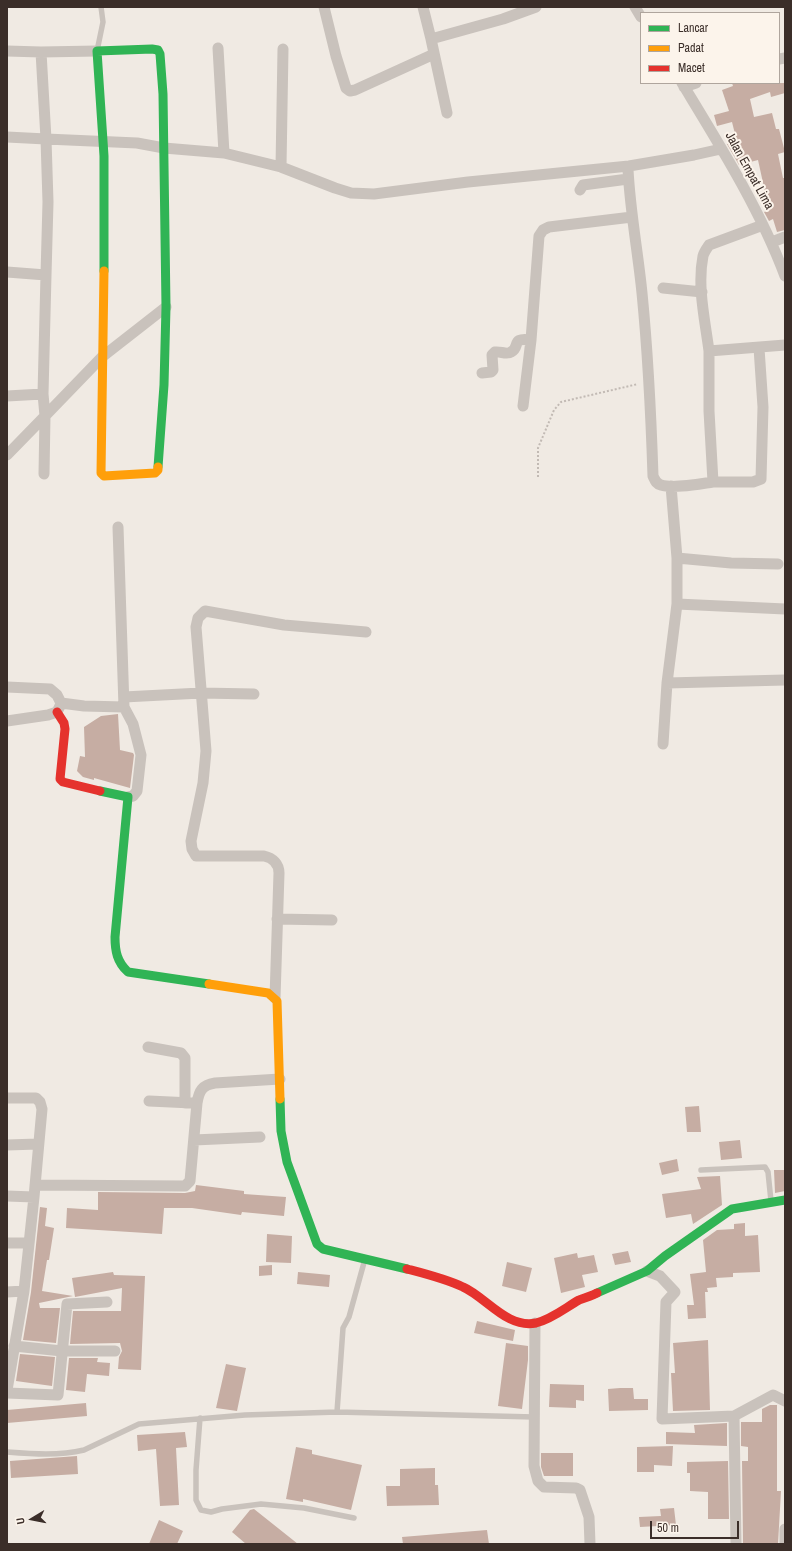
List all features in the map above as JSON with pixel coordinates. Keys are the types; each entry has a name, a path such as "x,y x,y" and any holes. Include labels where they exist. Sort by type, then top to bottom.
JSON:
{"street":[{"path":"324,7 336,56 346,88 350,91 434,54"},
{"path":"423,7 447,113"},
{"path":"431,39 503,19 536,7"},
{"path":"218,48 224,154"},
{"path":"281,167 283,49"},
{"path":"7,51 41,52 97,51 158,50 160,54 163,94 166,307 163,392 157,472 104,476 101,473 104,254 102,96 97,51"},
{"path":"41,52 48,202 43,394 45,416 44,474"},
{"name":"Jalan Empat Lima","path":"683,85 721,148 763,225 772,242 785,276"},
{"path":"7,137 137,143 164,148 224,154 281,167 351,193 374,194 468,182 629,166 694,155 721,148"},
{"path":"629,166 628,179 642,293 649,381 653,476 656,483 660,486 712,482 752,482 761,479 763,407 759,348"},
{"path":"580,190 583,185 628,179"},
{"path":"523,406 531,340 539,236 543,230 549,226 632,217"},
{"path":"712,482 708,411 708,351 701,276 703,254 709,245 763,225"},
{"path":"772,242 785,237"},
{"path":"7,272 46,275"},
{"path":"663,288 702,292"},
{"path":"7,455 102,357 166,307"},
{"path":"482,373 492,372 492,355 495,352 513,352 517,342 520,340 531,340"},
{"path":"708,351 785,345"},
{"path":"7,396 43,394"},
{"path":"663,744 667,683 677,604 677,558 671,486"},
{"path":"7,687 50,689 57,695 65,731 60,768 60,779 63,782 128,797 133,796 137,791 141,755 133,724 124,702 118,527"},
{"path":"677,558 731,563 778,564"},
{"path":"677,604 785,609"},
{"path":"366,632 284,626 205,611 198,618 196,627 206,751 203,783 193,830 192,849 196,856 264,856 272,859 278,865 275,998 278,1005 281,1131 284,1150 317,1244 323,1249 365,1258 425,1274 462,1286 472,1291 510,1319 521,1322 535,1323 559,1313 580,1300 618,1285 647,1271 732,1210 771,1204 785,1200"},
{"path":"667,683 785,680"},
{"path":"7,721 48,715 59,708 201,693 254,694"},
{"path":"128,797 115,937 116,954 121,966 128,972 268,993 275,998"},
{"path":"277,919 332,920"},
{"path":"148,1048 181,1053 184,1055 185,1103"},
{"path":"35,1185 185,1186 190,1181 197,1103 202,1087 207,1084 280,1079"},
{"path":"7,1098 36,1098 40,1102 42,1109 24,1291 7,1390"},
{"path":"148,1101 197,1103"},
{"path":"194,1140 260,1137"},
{"path":"7,1144 38,1144"},
{"path":"7,1196 34,1197"},
{"path":"7,1243 28,1243"},
{"path":"647,1271 660,1276 675,1292 666,1302 662,1419 734,1416 773,1395 785,1401"},
{"path":"7,1292 24,1291"},
{"path":"7,1393 58,1395 67,1304 107,1302"},
{"path":"535,1323 534,1466 538,1480 544,1487 576,1488 580,1490 589,1518 590,1544"},
{"path":"14,1346 62,1351 115,1351"},
{"path":"734,1416 736,1544"},
{"path":"785,1529 785,1544"}],"lane":[{"path":"97,51 103,22 101,7"},
{"path":"701,1170 765,1167 768,1172 771,1204"},
{"path":"337,1412 343,1328 349,1317 365,1258"},
{"path":"7,1452 42,1454 77,1452 139,1424 245,1415 337,1412 534,1417"},
{"path":"200,1418 196,1470 196,1500 201,1510 211,1512 222,1509 261,1504 304,1508 354,1518"}],"path":[{"path":"538,477 538,448 554,410 562,402 649,381"}],"building":[{"path":"785,83 785,93 771,97 770,92 750,99 754,117 772,113 776,129 779,129 785,152 778,154 783,178 785,178 785,230 777,232 773,219 769,221 764,212 769,210 758,160 739,165 727,144 737,142 732,122 717,126 714,115 729,111 722,90 733,86 732,84"},
{"path":"118,714 120,750 133,753 134,755 130,788 94,778 94,780 83,777 77,771 80,756 85,757 84,727 101,716"},
{"path":"699,1106 701,1132 687,1132 685,1107"},
{"path":"740,1140 742,1158 721,1160 719,1142"},
{"path":"677,1159 679,1171 662,1175 659,1163"},
{"path":"774,1170 785,1170 785,1191 775,1193"},
{"path":"720,1176 722,1205 693,1224 691,1214 666,1218 662,1194 701,1189 697,1177"},
{"path":"196,1185 244,1191 244,1194 286,1197 284,1216 242,1212 241,1215 192,1208 164,1208 162,1234 66,1228 67,1208 98,1210 98,1192 185,1193 195,1191"},
{"path":"40,1207 47,1208 45,1226 54,1228 42,1291 73,1296 39,1303 40,1308 60,1308 56,1343 23,1340 31,1292"},
{"path":"745,1223 745,1236 758,1235 760,1272 733,1273 733,1277 716,1278 717,1287 707,1288 708,1292 705,1292 706,1318 688,1319 687,1305 694,1305 690,1274 706,1272 703,1240 717,1230 734,1229 734,1224"},
{"path":"267,1234 292,1236 291,1263 266,1262"},
{"path":"628,1251 631,1262 615,1265 612,1254"},
{"path":"577,1253 578,1258 594,1255 598,1272 582,1275 585,1287 561,1293 554,1258"},
{"path":"507,1262 532,1268 526,1292 502,1286"},
{"path":"272,1265 272,1275 259,1276 259,1266"},
{"path":"113,1272 114,1275 145,1276 141,1370 118,1369 119,1357 122,1351 120,1343 70,1344 73,1311 121,1311 122,1288 75,1297 72,1278"},
{"path":"298,1272 330,1275 329,1287 297,1284"},
{"path":"477,1321 515,1330 513,1341 474,1333"},
{"path":"708,1340 710,1410 673,1411 671,1373 675,1373 673,1343"},
{"path":"506,1343 528,1346 528,1360 522,1409 498,1406"},
{"path":"20,1354 55,1357 52,1386 16,1381"},
{"path":"69,1358 98,1358 97,1362 110,1363 109,1376 87,1374 85,1392 66,1390"},
{"path":"226,1364 246,1368 237,1411 216,1408"},
{"path":"550,1384 584,1385 584,1401 576,1400 576,1408 549,1407"},
{"path":"633,1388 634,1399 648,1399 648,1410 609,1411 608,1389"},
{"path":"86,1403 87,1416 7,1423 7,1410"},
{"path":"770,1405 777,1405 777,1491 781,1491 778,1544 743,1544 742,1461 748,1461 748,1447 741,1446 741,1422 762,1422 762,1409"},
{"path":"727,1423 727,1446 666,1444 666,1432 695,1433 694,1425"},
{"path":"185,1432 187,1447 176,1448 179,1505 160,1506 156,1449 138,1451 137,1435"},
{"path":"673,1446 672,1466 654,1465 654,1472 637,1472 637,1447"},
{"path":"296,1447 312,1450 312,1454 362,1465 351,1510 303,1499 303,1502 286,1499"},
{"path":"541,1453 573,1453 573,1476 544,1476 541,1467"},
{"path":"77,1456 78,1474 11,1478 10,1461"},
{"path":"728,1461 729,1519 708,1519 708,1492 690,1491 690,1473 687,1473 687,1462"},
{"path":"435,1468 435,1485 438,1485 439,1505 387,1506 386,1486 400,1486 400,1469"},
{"path":"674,1508 676,1525 640,1527 639,1517 661,1516 660,1509"},
{"path":"254,1509 298,1544 246,1544 232,1532 250,1510"},
{"path":"159,1520 183,1531 177,1544 149,1544"},
{"path":"487,1530 489,1544 403,1544 402,1537"}],"traffic: fast":[{"path":"152,49 158,50 160,54 163,94 166,307 164,385 158,467"},
{"path":"104,271 104,156 97,51 152,49"},
{"path":"100,791 128,797 115,937 116,952 121,964 128,972 209,984"},
{"path":"280,1099 281,1131 287,1162 317,1244 323,1249 407,1269"},
{"path":"597,1293 647,1271 665,1256 732,1209 785,1200"}],"traffic: slow":[{"path":"104,271 101,473 104,476 155,473 158,470 158,467"},
{"path":"209,984 268,993 277,1001 280,1099"}],"traffic: jam":[{"path":"57,712 64,723 65,729 60,779 63,782 100,791"},
{"path":"407,1269 443,1279 463,1287 506,1317 525,1324 536,1323 548,1319 579,1300 597,1293"}]}
